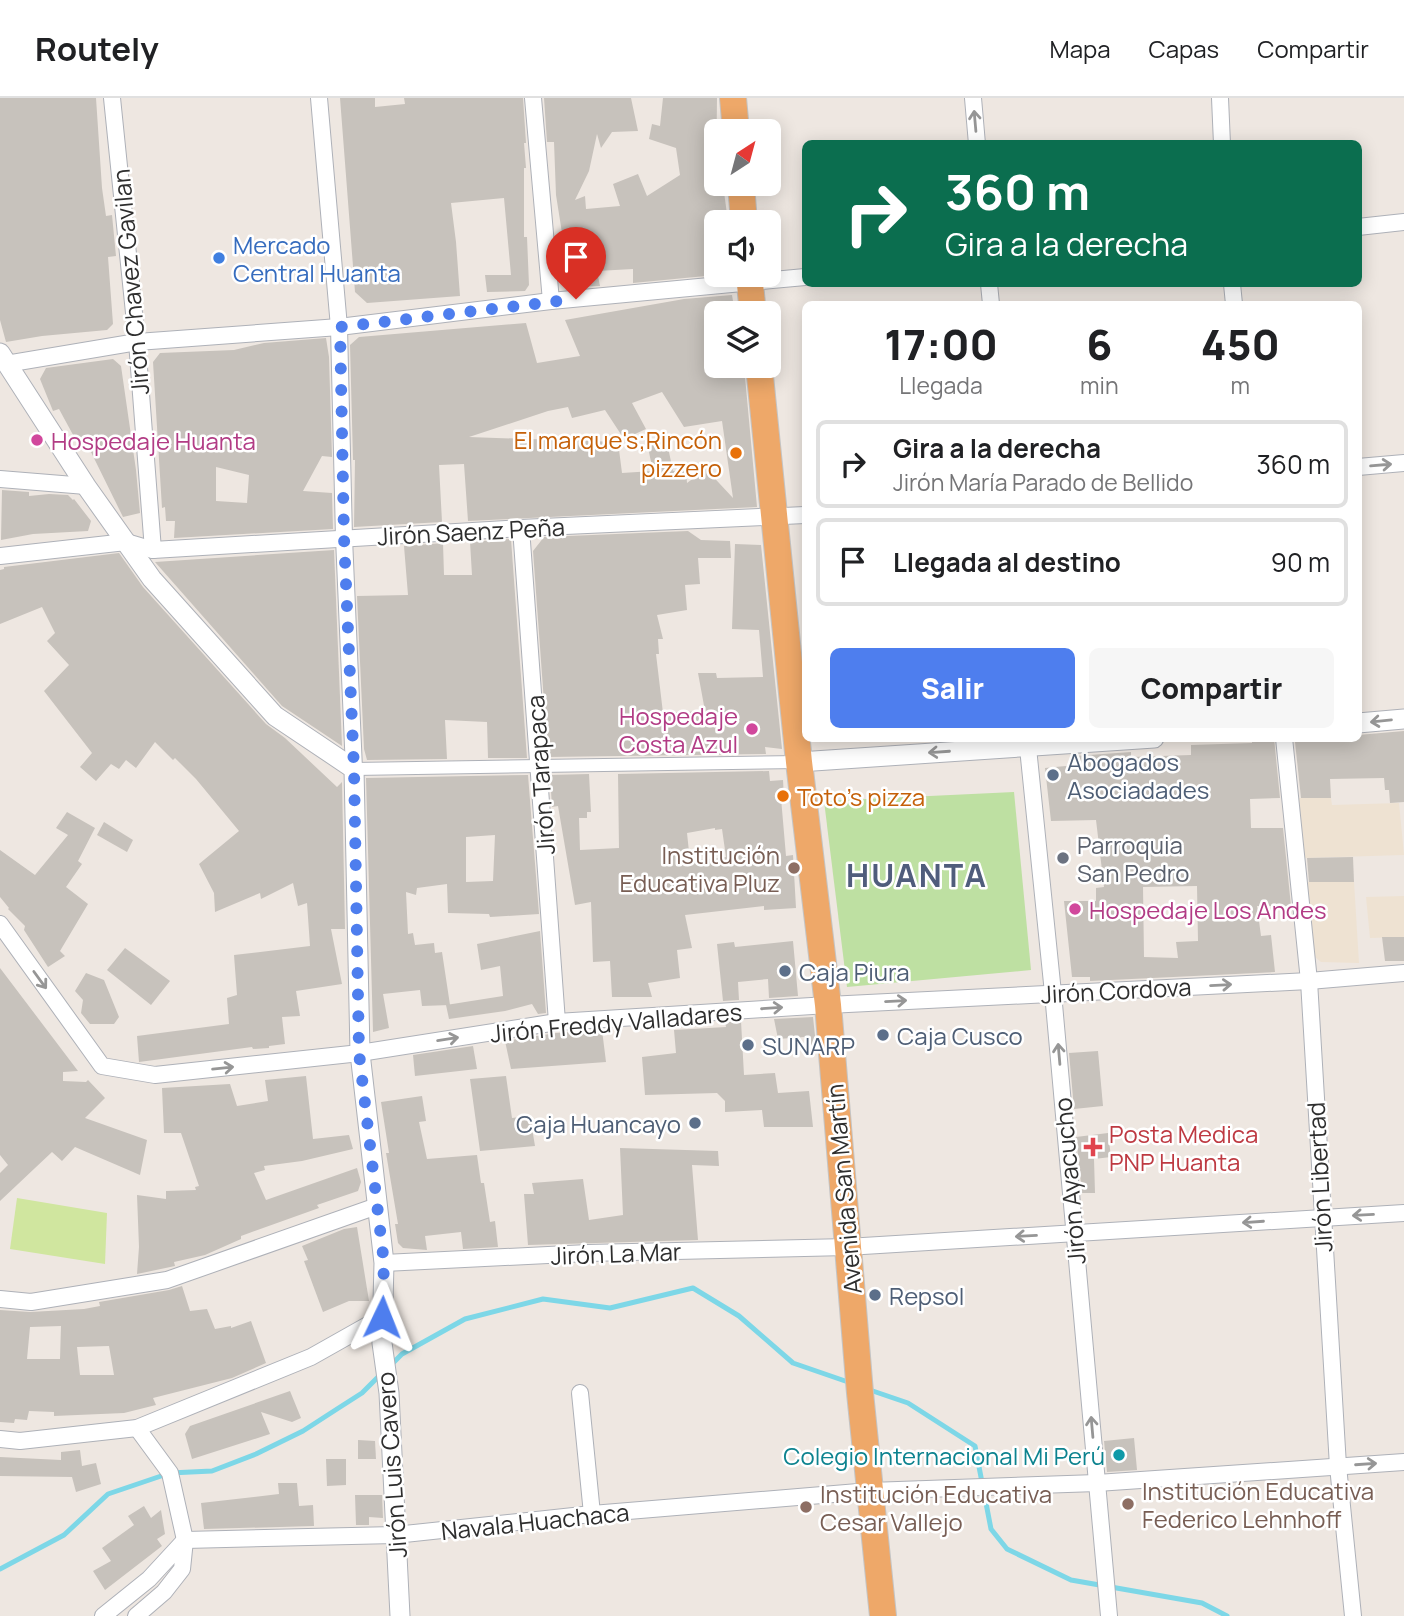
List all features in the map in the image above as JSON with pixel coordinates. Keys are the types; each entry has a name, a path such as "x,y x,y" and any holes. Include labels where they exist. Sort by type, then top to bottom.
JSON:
{"highway":[{"path":"733,98 735,119"},
{"name":"Avenida San Martín","path":"760,378 799,762 828,1005 859,1393 883,1616"}],"street":[{"name":"Jirón Chavez Gavilan","path":"112,98 137,342 153,550"},
{"name":"Jirón Luis Cavero","path":"319,98 340,327 344,538 354,769 359,1053 384,1263 382,1343 389,1393 400,1616"},
{"path":"533,98 551,301"},
{"path":"973,98 977,140"},
{"path":"1220,98 1222,140"},
{"path":"1362,227 1404,222"},
{"path":"781,278 802,277"},
{"path":"704,284 340,327 137,342 3,358 86,486 152,579 275,716 354,769 799,762 1028,742"},
{"path":"1362,467 1404,463"},
{"path":"0,479 86,486"},
{"name":"Jirón Saenz Peña","path":"126,542 153,550 521,528 802,515"},
{"name":"Jirón Tarapaca","path":"521,528 557,1022"},
{"path":"0,556 126,542"},
{"path":"1362,723 1404,719"},
{"name":"Jirón Ayacucho","path":"1028,742 1108,1609"},
{"name":"Jirón Libertad","path":"1284,742 1308,981 1338,1466 1353,1616"},
{"name":"Jirón Freddy Valladares","path":"0,924 102,1066 155,1075 359,1053 557,1022 828,1005"},
{"name":"Jirón Cordova","path":"828,1005 1308,981 1404,973"},
{"path":"0,1298 31,1302 167,1280 377,1206"},
{"name":"Jirón La Mar","path":"384,1263 588,1253 847,1247 1404,1213"},
{"path":"0,1439 20,1441 137,1428 311,1357 382,1317"},
{"path":"580,1393 592,1514"},
{"path":"136,1616 164,1592 183,1569 185,1540 170,1473 137,1428"},
{"name":"Navala Huachaca","path":"185,1540 395,1535 592,1514 870,1491 1097,1483 1404,1462"},
{"path":"103,1616 149,1580 185,1540"}],"shaded area":[{"path":"1299,798 1331,798 1332,805 1399,803 1404,855 1304,858"},
{"path":"1305,882 1354,882 1359,963 1321,962 1314,956"},
{"path":"1404,896 1404,937 1370,938 1366,897"}],"green space":[{"path":"1014,792 1031,970 847,987 824,801"},
{"path":"17,1198 107,1213 105,1264 10,1249"}],"building":[{"path":"0,98 96,98 102,188 106,216 112,215 116,256 108,257 113,324 107,330 6,342 0,320"},
{"path":"340,98 375,98 375,107 405,104 404,98 523,98 526,143 524,237 527,237 529,285 525,291 487,292 485,275 511,275 504,198 451,203 460,296 367,303 355,292"},
{"path":"544,98 631,98 638,131 612,132 601,148 597,134 589,171 575,200 585,196 586,209 620,206 613,184 638,174 647,196 680,175 676,148 649,139 652,124 660,126 663,98 717,98 717,119 704,119 704,196 725,196 726,210 704,210 704,276 633,283 633,269 597,271 600,286 572,287 565,281 561,252 565,252 556,195 554,142 547,142"},
{"path":"732,295 733,301 704,301 704,378 745,378 757,507 468,521 464,464 439,465 442,522 354,527 355,460 350,345 359,337 526,323 537,363 580,356 565,320 684,299","holes":["662,392 684,427 722,421 733,498 706,469 687,483 686,470 673,471 666,438 647,443 653,471 622,473 618,442 469,437 568,407 572,418 605,410 624,439 646,429 632,403"]},
{"path":"326,338 332,457 322,456 303,491 332,493 333,529 174,538 175,521 166,521 165,507 162,508 153,362 160,353 234,350 264,343","holes":["216,467 249,475 247,503 216,501"]},
{"path":"113,359 121,366 140,513 123,517 89,448 85,450 81,442 78,444 59,409 53,411 40,379 46,368"},
{"path":"2,490 29,492 29,496 68,495 91,521 88,531 33,534 1,540"},
{"path":"688,531 701,540 730,541 731,558 698,558 700,584 685,585 687,610 657,615 663,639 658,639 659,654 656,654 663,713 705,711 698,673 716,673 717,678 763,677 759,630 732,629 735,544 761,545 782,749 765,747 766,754 548,757 533,551 544,537"},
{"path":"511,539 527,758 488,758 487,722 445,720 447,759 367,760 364,749 357,596 408,595 404,546 443,543 444,575 472,575 470,542"},
{"path":"334,550 342,746 282,706 155,562"},
{"path":"119,553 143,587 266,724 285,738 337,787 342,782 345,929 331,929 342,984 296,991 300,1016 282,1017 285,1044 139,1062 137,1036 229,1024 227,998 237,995 234,955 310,946 307,903 298,906 293,883 261,899 260,893 215,912 214,893 199,864 239,831 196,779 155,742 136,768 126,760 119,769 111,764 96,781 80,767 92,753 44,691 69,665 47,641 55,633 42,607 0,624 0,570 4,567"},
{"path":"1404,731 1404,802 1390,803 1384,778 1330,779 1331,798 1301,798 1295,742 1362,742 1362,735"},
{"path":"1274,742 1280,798 1250,799 1251,828 1283,828 1291,906 1257,906 1261,936 1271,935 1275,972 1090,981 1090,977 1072,977 1064,901 1096,901 1096,888 1104,887 1096,820 1051,821 1045,768 1076,765 1075,756 1131,752 1131,757 1191,755 1191,745","holes":["1197,886 1198,941 1176,942 1178,958 1144,957 1143,887"]},
{"path":"769,771 770,781 783,780 784,798 781,798 786,856 793,855 796,908 764,910 764,906 685,915 692,948 677,950 680,978 648,983 652,997 612,997 610,961 593,962 591,902 575,905 558,806 552,807 550,775 589,774 591,812 587,812 587,818 579,818 580,850 619,848 618,774","holes":["722,829 726,857 690,861 687,833"]},
{"path":"528,775 539,914 490,917 489,914 448,913 447,884 417,888 416,895 406,892 408,934 413,933 415,945 434,943 435,953 442,952 450,1005 422,1006 420,990 383,994 389,1028 373,1032 366,778","holes":["495,835 493,881 466,882 466,837"]},
{"path":"67,812 95,828 78,861 82,864 66,887 88,904 60,951 65,956 48,967 24,930 25,926 0,897 0,850 35,875 68,835 56,828"},
{"path":"104,822 133,840 127,852 97,835"},
{"path":"1353,857 1354,882 1309,882 1307,858"},
{"path":"540,931 546,1013 538,1014 532,1004 449,1019 446,1005 503,996 500,966 481,970 477,944"},
{"path":"1382,937 1404,937 1404,961 1385,961"},
{"path":"793,941 798,996 769,998 768,979 738,982 739,1000 723,1001 717,944 734,942 735,947"},
{"path":"125,948 170,981 151,1005 107,970"},
{"path":"0,968 78,1071 63,1072 63,1081 88,1080 105,1098 85,1118 147,1140 140,1175 75,1147 62,1161 52,1152 0,1201 0,1173 8,1165 0,1155"},
{"path":"86,973 104,980 119,1017 114,1024 90,1024 81,1013 83,1000 75,991"},
{"path":"813,1017 816,1045 806,1046 804,1037 778,1039 774,1019"},
{"path":"741,1021 744,1075 775,1073 778,1093 809,1091 813,1127 764,1127 762,1110 725,1112 725,1101 717,1093 645,1095 642,1057 676,1053 674,1030 726,1027 725,1022"},
{"path":"602,1030 606,1062 511,1069 505,1041 556,1033"},
{"path":"473,1046 477,1069 415,1076 413,1055"},
{"path":"1098,1051 1103,1106 1074,1109 1069,1053"},
{"path":"306,1076 313,1139 349,1135 353,1149 302,1161 264,1166 265,1170 254,1173 266,1200 357,1168 361,1182 358,1191 241,1236 241,1239 205,1255 174,1262 175,1266 137,1274 137,1195 166,1199 166,1191 196,1190 195,1187 199,1186 181,1133 164,1133 162,1088 230,1084 237,1106 268,1101 265,1080"},
{"path":"506,1076 512,1118 530,1116 535,1146 480,1151 470,1079"},
{"path":"422,1096 426,1121 419,1122 427,1159 477,1155 490,1222 495,1221 498,1247 463,1249 461,1232 425,1236 427,1250 403,1248 398,1243 395,1224 398,1224 381,1102"},
{"name":"Posta Medica PNP Huanta","path":"1108,1133 1111,1157 1094,1159 1095,1193 1082,1193 1076,1137"},
{"path":"620,1148 718,1151 719,1166 692,1165 698,1240 528,1245 524,1194 534,1194 532,1183 583,1179 589,1220 623,1215"},
{"path":"357,1227 369,1301 349,1301 323,1312 304,1261 308,1260 302,1246 344,1229"},
{"path":"182,1286 190,1311 207,1309 215,1329 231,1328 251,1321 266,1363 232,1378 153,1398 156,1405 124,1413 54,1416 54,1412 29,1411 27,1420 0,1422 0,1310 30,1312 84,1309 100,1306 99,1302","holes":["61,1326 60,1359 27,1359 30,1327","109,1346 114,1375 80,1375 77,1347"]},
{"path":"290,1391 301,1418 292,1422 261,1412 270,1434 192,1459 185,1434 190,1426"},
{"name":"Colegio Internacional Mi Perú","path":"1134,1438 1137,1470 1107,1472 1104,1441"},
{"path":"358,1440 375,1441 376,1459 358,1459"},
{"path":"80,1450 82,1466 96,1463 101,1484 76,1492 72,1477 0,1476 0,1457 61,1460 61,1452"},
{"path":"326,1459 346,1459 346,1485 327,1486"},
{"path":"278,1483 297,1483 299,1506 313,1505 314,1526 204,1529 201,1503 279,1494"},
{"path":"355,1495 382,1495 383,1518 369,1517 369,1525 356,1525"},
{"path":"144,1506 151,1518 161,1510 165,1534 157,1539 162,1546 105,1590 93,1571 111,1561 102,1548 134,1525 128,1516"}],"waterway":[{"path":"391,1365 402,1354 465,1319 543,1299 610,1308 693,1288 739,1316 793,1363 851,1383"},
{"path":"0,1569 64,1535 108,1494 170,1473 212,1471 256,1454 303,1431 362,1393 381,1374"},
{"path":"867,1389 908,1403 975,1446 991,1529 1007,1549 1071,1580 1202,1603 1227,1616"}],"place":[{"name":"Mercado Central Huanta","path":"219,258"},
{"name":"Hospedaje Huanta","path":"37,440"},
{"name":"El marque's;Rincón pizzero","path":"736,453"},
{"name":"Hospedaje Costa Azul","path":"752,729"},
{"name":"Abogados Asociadades","path":"1053,775"},
{"name":"Toto's pizza","path":"783,796"},
{"name":"Parroquia San Pedro","path":"1063,858"},
{"name":"Institución Educativa Pluz","path":"794,868"},
{"name":"Hospedaje Los Andes","path":"1075,909"},
{"name":"Caja Piura","path":"785,971"},
{"name":"Caja Cusco","path":"883,1035"},
{"name":"SUNARP","path":"748,1045"},
{"name":"Caja Huancayo","path":"695,1123"},
{"name":"Posta Medica PNP Huanta","path":"1093,1147"},
{"name":"Repsol","path":"875,1295"},
{"name":"Colegio Internacional Mi Perú","path":"1119,1455"},
{"name":"Institución Educativa Federico Lehnhoff","path":"1128,1504"},
{"name":"Institución Educativa Cesar Vallejo","path":"806,1507"}],"district":[{"name":"HUANTA","path":"917,875"}],"route":[{"path":"382,1317 384,1263 359,1053 354,769 344,538 340,327 576,299"}]}
